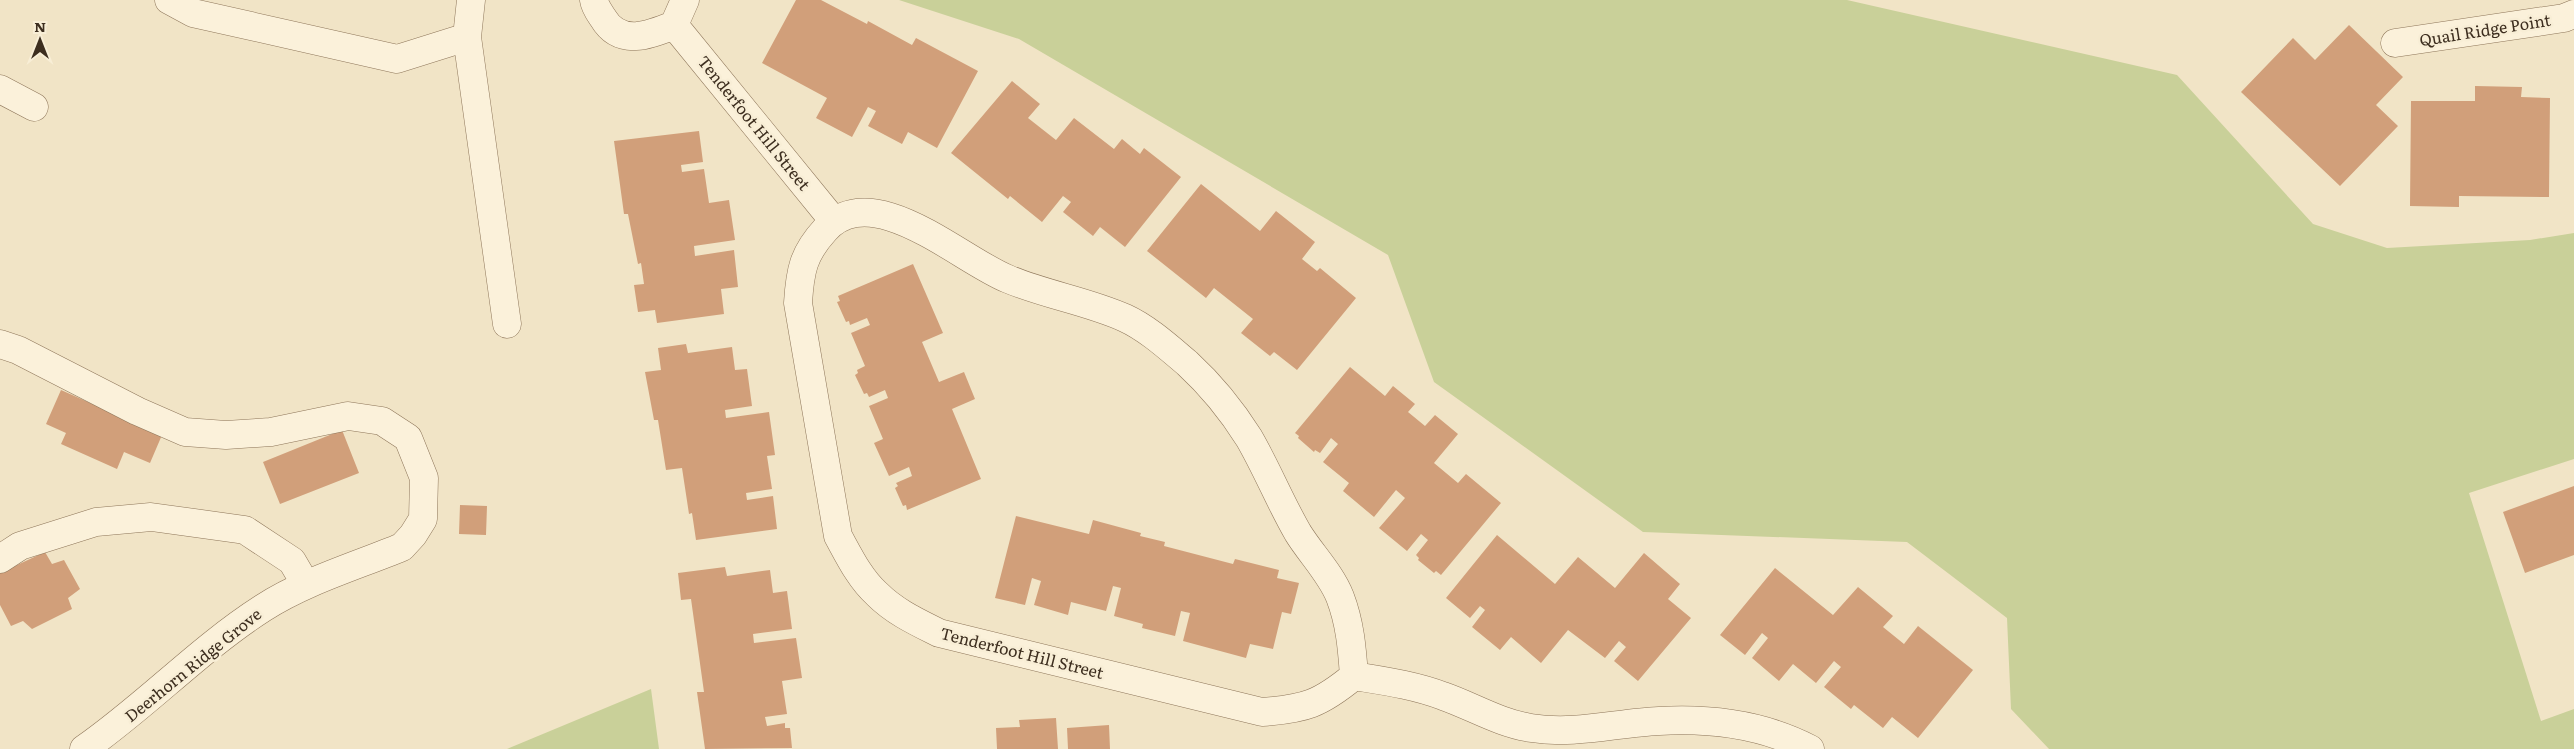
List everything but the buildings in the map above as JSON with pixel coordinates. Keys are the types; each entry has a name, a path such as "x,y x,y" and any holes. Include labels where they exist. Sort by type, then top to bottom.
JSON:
{"street":[{"path":"170,0 193,13 397,59 467,37"},
{"path":"471,0 467,37 507,324"},
{"path":"594,0 605,22 623,36 648,36 674,25 686,0"},
{"name":"Quail Ridge Point","path":"2395,43 2564,18 2574,14"},
{"name":"Tenderfoot Hill Street","path":"674,25 833,220 811,245 800,272 798,303 838,536 855,566 876,594 904,615 939,633 1262,712 1296,710 1330,695 1354,676"},
{"path":"0,89 34,108"},
{"path":"833,220 855,213 882,214 918,227 1007,279 1098,307 1127,319 1159,340 1188,364 1221,398 1249,439 1298,533 1340,594 1351,631 1354,676 1406,685 1442,695 1498,720 1530,728 1565,731 1659,721 1708,722 1750,726 1789,738 1810,749"},
{"name":"Deerhorn Ridge Grove","path":"0,344 18,350 137,411 186,432 226,435 271,432 348,416 382,422 408,438 424,478 423,519 413,535 402,547 306,585 263,608 218,641 119,724 84,749"},
{"path":"0,560 20,546 96,522 151,517 245,530 292,561 306,585"}],"green space":[{"path":"899,0 1847,0 2177,75 2313,224 2387,248 2530,240 2574,233 2574,459 2469,493 2541,721 2574,709 2574,749 2049,749 2011,709 2007,618 1907,542 1643,532 1434,382 1388,255 1019,39"},
{"path":"651,689 659,749 507,749"}]}
